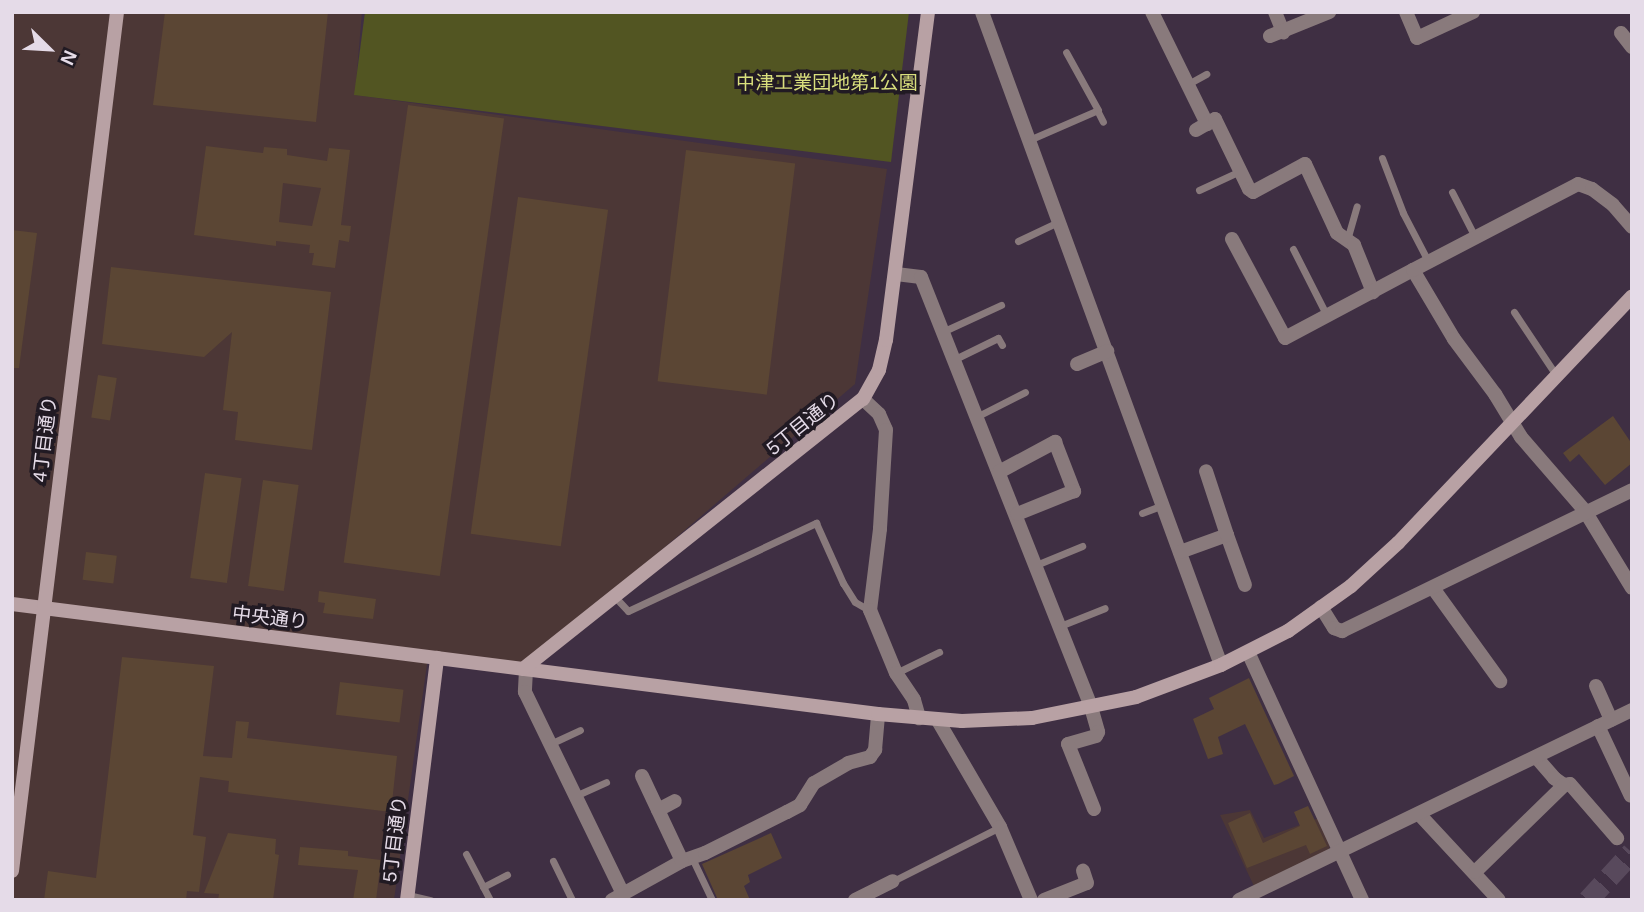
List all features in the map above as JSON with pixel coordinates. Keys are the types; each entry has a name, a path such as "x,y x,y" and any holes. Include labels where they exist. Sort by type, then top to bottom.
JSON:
{"street":[{"name":"4丁目通り","path":"12,871 117,12"},
{"name":"5丁目通り","path":"524,670 863,399 879,370 896,274 928,12"},
{"path":"982,12 1059,222 1071,272 1087,314 1126,391 1142,430 1163,505 1221,665"},
{"path":"1152,12 1188,84 1201,127 1215,119 1253,192 1305,163 1337,233 1354,245 1373,292"},
{"path":"1275,12 1276,34 1329,12"},
{"path":"1406,12 1417,38 1473,12"},
{"path":"1621,33 1632,47"},
{"path":"1233,238 1257,274 1285,338 1578,184 1592,189 1613,205 1632,228"},
{"path":"1413,270 1454,339 1521,437 1585,511 1632,588"},
{"path":"896,274 921,277 975,417 1017,514 1091,707 1098,732 1096,736 1068,744 1094,808"},
{"name":"中央通り","path":"12,604 919,718 962,722 1032,718 1091,707 1136,697 1221,665 1288,631 1321,607 1398,543 1632,296"},
{"path":"1077,364 1107,351"},
{"path":"863,399 879,414 886,430 880,529 870,610 896,673 914,700 919,718"},
{"path":"999,472 1055,442 1074,491 1017,514"},
{"path":"1213,478 1227,535 1246,576"},
{"path":"1321,607 1334,628 1342,631 1632,490"},
{"path":"1180,552 1227,535"},
{"path":"1433,588 1461,636 1493,678"},
{"path":"1248,652 1362,900"},
{"name":"5丁目通り","path":"407,897 437,659"},
{"path":"524,670 525,692 575,796 617,896 800,805 814,783 848,763 870,757 875,750 878,714"},
{"path":"1596,686 1611,720"},
{"path":"1239,900 1632,710"},
{"path":"937,719 1000,827 1031,900"},
{"path":"1598,726 1631,796"},
{"path":"1536,757 1564,785"},
{"path":"642,776 658,810 687,859"},
{"path":"1475,872 1564,785 1570,784 1589,795 1617,838"},
{"path":"658,810 675,801"},
{"path":"1419,814 1499,900"},
{"path":"1044,900 1087,883 1083,871"},
{"path":"855,900 893,881"}],"lane":[{"path":"1066,52 1103,122"},
{"path":"1072,63 1081,58"},
{"path":"1188,84 1206,74"},
{"path":"1029,140 1097,110"},
{"path":"1382,158 1397,198 1428,261"},
{"path":"1199,190 1240,171"},
{"path":"1452,192 1475,237"},
{"path":"1397,198 1406,194"},
{"path":"1347,240 1357,206"},
{"path":"1018,241 1059,222"},
{"path":"1293,249 1327,317"},
{"path":"1300,262 1309,256"},
{"path":"980,302 985,312"},
{"path":"942,332 1001,305"},
{"path":"1514,312 1556,375"},
{"path":"952,360 998,338 1002,345"},
{"path":"975,417 1025,392"},
{"path":"1142,513 1163,505"},
{"path":"615,597 628,611 816,523 843,583 855,602 870,610"},
{"path":"1036,565 1082,546"},
{"path":"1060,626 1105,608"},
{"path":"896,673 939,652"},
{"path":"550,744 580,730"},
{"path":"575,796 606,782"},
{"path":"893,881 1000,827"},
{"path":"466,854 490,900"},
{"path":"687,859 712,900"},
{"path":"553,861 572,900"},
{"path":"483,887 507,875"},
{"path":"407,897 430,900"}],"shaded area":[{"path":"12,12 362,12 355,95 887,169 855,384 523,669 428,657 394,900 12,900"},
{"path":"1250,810 1264,838 1319,818 1330,842 1329,851 1254,886 1220,815"}],"green space":[{"name":"中津工業団地第1公園","path":"365,12 909,12 891,162 354,95"}],"building":[{"path":"165,12 328,12 316,122 153,105"},
{"path":"408,105 504,118 440,576 344,563"},
{"path":"206,146 263,153 264,147 287,149 287,155 327,161 329,148 350,150 341,225 351,226 349,242 339,240 335,268 312,265 314,253 309,253 310,245 276,241 276,246 194,235","holes":["283,183 321,188 312,226 279,222"]},
{"path":"686,150 795,163 767,395 658,381"},
{"path":"518,197 608,210 561,546 471,534"},
{"path":"12,230 37,233 19,368 12,368"},
{"path":"111,267 331,292 312,450 235,440 238,412 223,410 232,332 204,357 102,344"},
{"path":"98,375 117,378 110,420 91,417"},
{"path":"1613,416 1632,444 1632,463 1605,485 1579,454 1570,462 1563,453"},
{"path":"205,473 242,478 227,583 190,578"},
{"path":"263,480 299,485 284,591 248,586"},
{"path":"86,552 117,556 113,584 83,580"},
{"path":"319,591 376,599 373,619 323,613 325,603 318,602"},
{"path":"122,657 214,666 203,756 232,758 236,721 249,722 247,738 397,756 391,812 228,792 229,781 200,777 193,835 206,837 199,892 187,891 186,900 44,900 48,871 96,878"},
{"path":"1249,678 1294,776 1278,784 1274,785 1245,724 1218,737 1223,754 1208,759 1193,719 1214,709 1209,698"},
{"path":"340,682 404,690 400,723 336,715"},
{"path":"1308,806 1327,846 1310,854 1306,845 1247,868 1228,823 1250,813 1263,843 1300,826 1294,812"},
{"path":"228,833 276,839 275,854 279,855 273,900 218,900 219,894 204,893"},
{"path":"771,833 782,858 748,875 750,882 744,886 750,900 718,900 702,864"},
{"path":"300,847 348,851 348,856 381,860 376,900 353,900 358,870 298,865"}],"tunnel":[{"path":"1588,900 1632,852"}]}
